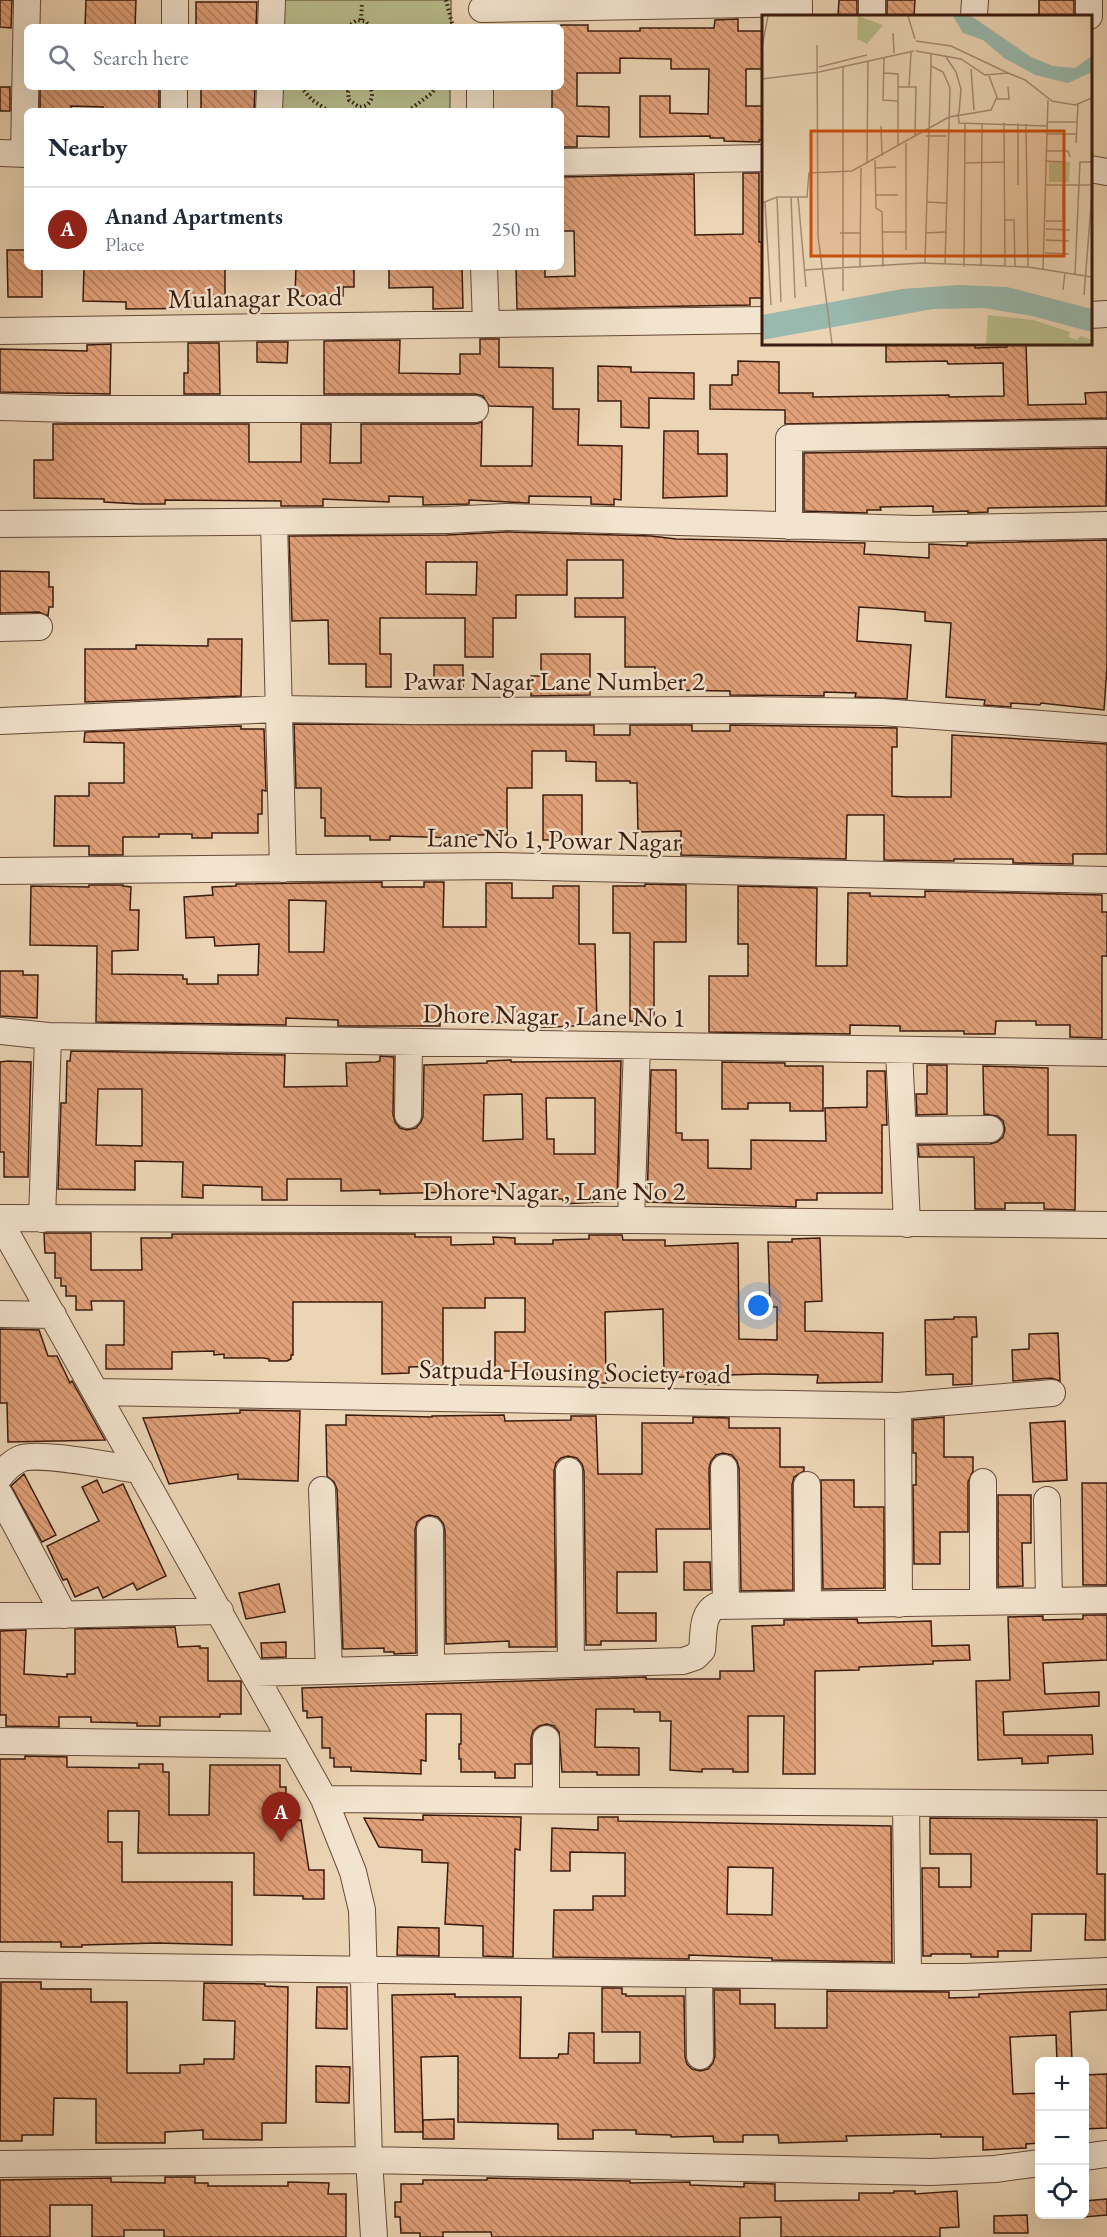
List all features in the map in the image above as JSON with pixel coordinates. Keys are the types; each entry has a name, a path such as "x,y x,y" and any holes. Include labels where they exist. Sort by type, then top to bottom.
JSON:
{"street":[{"path":"25,24 27,0"},
{"path":"175,0 175,24"},
{"path":"271,24 272,0"},
{"path":"974,15 975,0"},
{"path":"482,12 799,3 799,15"},
{"path":"17,153 24,46"},
{"path":"174,90 174,108"},
{"path":"269,108 270,90"},
{"path":"480,90 480,108"},
{"path":"564,162 762,158"},
{"path":"1092,170 1107,172"},
{"path":"484,270 486,324"},
{"path":"1092,315 1107,314"},
{"name":"Mulanagar Road","path":"0,331 762,320"},
{"path":"0,407 475,409"},
{"path":"789,526 789,438 1107,433"},
{"path":"0,524 506,518 915,529 1107,525"},
{"path":"274,522 277,709 283,869"},
{"path":"0,628 39,627"},
{"name":"Pawar Nagar Lane Number 2","path":"0,721 277,709 752,710 870,712 1107,729"},
{"name":"Lane No 1, Powar Nagar","path":"0,871 512,866 1107,879"},
{"name":"Dhore Nagar , Lane No 1","path":"0,1031 48,1036 1107,1053"},
{"path":"42,1219 48,1036"},
{"path":"408,1115 409,1042"},
{"path":"631,1220 637,1046"},
{"path":"899,1050 907,1224"},
{"path":"903,1130 990,1129"},
{"path":"0,1220 324,1799 353,1872 362,1910 369,2160 374,2237"},
{"name":"Dhore Nagar , Lane No 2","path":"0,1220 631,1220 1107,1225"},
{"path":"0,1314 53,1315"},
{"name":"Satpuda Housing Society road","path":"96,1392 898,1406 1052,1393"},
{"path":"898,1406 899,1604"},
{"path":"0,1476 3,1470 24,1458 43,1457 140,1470"},
{"path":"724,1468 726,1606"},
{"path":"569,1471 572,1664"},
{"path":"983,1482 983,1602"},
{"path":"807,1485 808,1605"},
{"path":"322,1490 329,1671"},
{"path":"0,1495 64,1615"},
{"path":"1047,1500 1049,1601"},
{"path":"430,1530 431,1668"},
{"path":"255,1673 683,1661 695,1657 702,1650 705,1619 709,1610 716,1606 1107,1600"},
{"path":"0,1616 220,1611"},
{"path":"546,1739 546,1800"},
{"path":"0,1741 294,1745"},
{"path":"324,1799 1107,1804"},
{"path":"906,1803 908,1977"},
{"path":"0,1965 908,1977 1107,1971"},
{"path":"699,1974 700,2056"},
{"path":"1089,2156 1107,2154"},
{"path":"0,2164 369,2160 931,2172 995,2169 1035,2164"}],"path":[{"path":"446,0 452,24"},
{"path":"361,20 362,3"},
{"path":"350,24 352,21 361,20 368,24"},
{"path":"303,90 324,108"},
{"path":"349,90 349,100 360,108"},
{"path":"364,108 372,99 372,90"},
{"path":"412,108 434,90"}],"green space":[{"path":"275,0 451,0 451,24 274,24"},
{"path":"271,90 450,90 450,108 270,108"}],"building":[{"path":"0,0 12,0 11,28 0,27"},
{"path":"86,0 136,0 135,24 85,24"},
{"path":"839,0 857,0 857,15 838,15"},
{"path":"887,0 915,0 914,15 887,15"},
{"path":"1039,0 1074,0 1074,15 1039,15"},
{"path":"196,2 257,2 256,24 196,24"},
{"path":"738,19 738,31 762,31 762,69 746,69 746,106 762,106 762,140 759,142 724,141 724,138 710,138 710,136 640,137 640,96 670,96 670,113 708,114 709,69 671,69 671,59 620,58 620,73 577,73 577,106 609,107 609,137 577,136 577,147 564,147 564,108 552,108 552,90 564,90 564,25 588,25 588,31 640,31 640,28 714,28 715,20"},
{"path":"0,87 10,87 10,111 0,111"},
{"path":"40,90 159,90 159,108 71,106 71,108 40,108"},
{"path":"201,90 255,90 254,108 201,108"},
{"path":"743,173 759,173 762,298 750,298 750,305 517,309 516,270 545,270 545,277 575,276 574,231 564,231 564,177 694,174 695,235 743,234"},
{"path":"7,250 24,250 24,270 42,270 42,297 8,297"},
{"path":"84,270 225,270 225,308 126,309 126,302 83,301"},
{"path":"296,270 354,270 354,287 343,287 343,296 295,296"},
{"path":"389,270 462,270 463,308 433,309 433,287 389,288"},
{"path":"480,339 499,339 499,367 553,368 553,409 579,409 578,445 622,446 621,500 614,499 614,505 591,504 591,497 529,496 529,503 469,500 469,504 423,505 423,497 389,496 389,502 323,499 323,506 281,506 281,501 165,500 165,504 139,504 104,502 104,499 34,498 34,460 53,460 53,424 249,424 249,462 301,462 301,424 331,424 330,463 361,463 361,424 475,424 482,422 481,466 532,466 533,407 489,406 483,396 475,394 324,394 324,341 400,340 399,373 460,374 460,354 480,354"},
{"path":"257,342 288,342 287,363 257,362"},
{"path":"188,343 219,343 220,394 184,394 184,373 188,373"},
{"path":"111,344 110,394 0,392 0,349 87,351 87,345"},
{"path":"886,345 975,345 975,348 1026,345 1028,405 1086,404 1085,393 1107,392 1107,418 785,424 785,410 710,409 710,385 732,385 732,375 738,375 738,361 779,362 779,393 813,393 813,397 1004,396 1003,363 886,362"},
{"path":"598,366 631,367 631,372 694,373 694,399 649,398 649,428 621,427 621,401 598,401"},
{"path":"664,431 698,431 698,454 727,454 727,496 663,498"},
{"path":"1107,448 1106,506 988,508 988,512 968,513 968,511 933,512 933,506 880,507 881,510 867,510 867,513 804,511 804,453"},
{"path":"506,532 865,543 864,554 929,558 929,544 967,546 967,543 1107,540 1107,667 1104,710 1041,703 1040,705 1011,703 1011,707 984,705 985,700 946,697 951,623 925,621 925,612 859,607 857,641 911,645 907,699 855,697 856,693 824,692 824,696 730,695 730,691 655,690 655,667 625,667 625,617 575,617 575,598 623,598 623,560 567,560 567,595 516,595 516,618 493,618 493,657 465,657 465,618 380,618 380,654 391,654 391,687 366,687 366,664 329,664 328,620 292,621 289,536 447,535","holes":["426,562 477,562 476,595 426,594"]},
{"path":"0,571 49,572 49,587 53,587 53,607 49,607 48,616 39,612 0,613"},
{"path":"208,639 242,639 241,696 85,702 85,649 136,649 136,645 208,646"},
{"path":"541,654 590,654 590,695 531,696 531,676 541,676"},
{"path":"434,665 463,665 463,687 434,687"},
{"path":"294,724 594,725 594,735 630,735 630,725 692,725 692,731 730,731 730,725 897,728 897,747 892,747 892,796 905,797 951,797 952,735 1107,744 1107,854 1073,854 1073,864 1013,863 1013,859 884,860 884,815 847,815 846,859 681,855 681,831 638,832 637,783 596,781 596,762 566,761 566,751 532,751 532,788 507,788 507,835 460,835 460,838 390,836 390,840 370,840 370,836 325,836 325,818 321,818 321,788 296,788"},
{"path":"241,726 241,729 264,729 266,791 262,790 262,814 258,814 258,833 212,833 212,838 192,838 192,834 123,837 123,855 89,855 89,846 54,846 55,796 89,796 89,783 124,783 124,743 84,742 85,732"},
{"path":"543,795 582,795 582,840 543,840"},
{"path":"382,882 382,887 424,887 424,882 444,882 443,927 486,927 486,883 512,883 512,898 553,898 553,886 579,886 579,944 595,944 597,1025 527,1028 527,1022 440,1022 440,1026 338,1026 338,1020 286,1018 286,1025 96,1022 97,946 30,945 31,886 123,885 131,887 130,910 139,910 138,950 112,951 112,974 183,975 183,979 187,979 187,984 218,984 218,975 258,975 259,944 215,946 214,937 186,938 184,897 213,895 212,887 236,886 236,884","holes":["289,900 326,901 324,952 289,952"]},
{"path":"645,884 686,885 686,942 654,942 654,1022 630,1021 630,933 613,933 613,886 645,886"},
{"path":"738,886 817,888 816,966 847,966 848,893 870,893 870,896 925,897 925,891 1102,895 1102,912 1107,912 1107,956 1102,956 1102,1038 1070,1037 1070,1025 1036,1025 1036,1021 996,1021 995,1034 964,1034 964,1031 900,1031 900,1026 850,1025 850,1034 709,1032 709,976 748,976 748,944 738,944"},
{"path":"0,971 23,971 23,975 38,975 37,1018 0,1016"},
{"path":"71,1051 285,1055 284,1087 347,1086 346,1063 376,1062 380,1061 380,1056 394,1057 393,1115 400,1128 407,1130 416,1128 423,1116 424,1065 511,1060 511,1062 621,1061 617,1201 563,1204 563,1199 523,1199 523,1192 380,1194 380,1190 341,1191 341,1179 287,1179 287,1200 262,1200 262,1187 203,1185 203,1198 182,1197 183,1162 135,1161 135,1190 58,1189 61,1103 66,1103 67,1061 70,1061","holes":["98,1089 142,1089 142,1146 96,1145","522,1094 523,1139 483,1141 484,1095","546,1098 595,1098 595,1154 554,1154 554,1139 547,1139"]},
{"path":"0,1062 31,1062 28,1177 4,1177 4,1152 0,1152"},
{"path":"722,1062 823,1066 823,1111 790,1111 790,1103 748,1103 748,1109 722,1109"},
{"path":"927,1065 947,1065 947,1114 917,1115 916,1094 927,1094"},
{"path":"983,1066 1048,1068 1048,1135 1076,1135 1075,1210 1044,1209 1044,1203 1005,1203 1005,1209 975,1209 974,1157 919,1157 918,1145 990,1144 1003,1137 1005,1129 1003,1121 997,1116 984,1114"},
{"path":"651,1070 676,1070 676,1133 682,1133 682,1140 708,1140 708,1168 751,1169 751,1140 826,1141 825,1108 867,1107 867,1071 885,1071 887,1125 882,1125 882,1193 817,1193 817,1200 796,1200 796,1207 647,1202"},
{"path":"44,1233 91,1233 91,1270 142,1270 141,1238 172,1238 172,1234 415,1234 415,1237 451,1237 451,1245 494,1244 493,1237 515,1238 515,1244 553,1244 553,1240 589,1239 589,1235 622,1235 623,1240 665,1240 665,1246 738,1243 739,1339 777,1340 777,1307 770,1307 768,1242 792,1242 792,1239 820,1238 822,1301 805,1302 805,1331 883,1333 882,1382 817,1383 818,1375 762,1374 726,1375 726,1385 700,1384 701,1377 664,1377 663,1309 605,1312 606,1383 591,1383 591,1376 537,1375 537,1371 495,1371 495,1332 525,1332 525,1298 485,1298 485,1308 443,1308 443,1366 409,1367 409,1373 382,1374 382,1302 293,1302 293,1355 287,1361 269,1361 264,1358 224,1358 224,1354 214,1355 214,1351 172,1352 172,1369 106,1369 106,1345 124,1345 124,1301 91,1301 92,1310 76,1310 76,1296 66,1296 66,1286 61,1286 61,1278 55,1278 55,1253 45,1253"},
{"path":"954,1317 976,1317 977,1337 972,1337 972,1384 953,1385 953,1374 926,1375 925,1320 954,1319"},
{"path":"0,1329 39,1330 48,1356 57,1356 70,1383 72,1381 105,1440 8,1442 7,1403 0,1403"},
{"path":"1058,1333 1060,1381 1051,1378 1013,1381 1012,1350 1029,1349 1029,1334"},
{"path":"240,1410 300,1411 298,1481 238,1479 238,1474 169,1484 143,1418 240,1413"},
{"path":"346,1415 432,1417 504,1415 505,1421 571,1420 571,1416 596,1416 598,1474 642,1474 642,1423 693,1423 693,1417 729,1418 729,1428 780,1428 780,1467 804,1467 804,1471 794,1477 792,1485 793,1590 741,1591 739,1468 732,1455 723,1453 716,1455 709,1468 710,1529 656,1529 657,1572 617,1572 617,1613 656,1613 656,1641 601,1641 601,1645 586,1645 584,1471 577,1458 568,1456 556,1463 554,1471 556,1647 509,1647 509,1641 446,1644 445,1530 438,1517 429,1515 417,1522 415,1530 416,1653 394,1654 394,1652 384,1652 384,1648 343,1649 337,1489 334,1482 327,1476 326,1425 346,1425"},
{"path":"944,1417 944,1457 973,1457 973,1471 968,1482 968,1532 940,1532 940,1564 914,1564 913,1485 916,1485 916,1453 913,1453 913,1420"},
{"path":"1065,1421 1067,1480 1033,1482 1030,1423"},
{"path":"24,1474 56,1535 42,1542 11,1486"},
{"path":"97,1480 103,1493 123,1484 166,1576 137,1590 133,1583 103,1598 98,1587 75,1597 67,1579 63,1580 47,1546 99,1521 82,1487"},
{"path":"821,1480 854,1480 854,1507 884,1507 884,1588 823,1589"},
{"path":"1082,1483 1107,1483 1107,1585 1083,1585"},
{"path":"998,1495 1031,1495 1031,1543 1022,1543 1023,1586 998,1587"},
{"path":"684,1562 710,1562 711,1590 684,1590"},
{"path":"279,1584 285,1612 246,1619 239,1593"},
{"path":"1083,1615 1107,1615 1107,1660 1043,1663 1045,1694 1099,1692 1099,1706 1003,1712 1004,1735 1092,1735 1093,1754 1048,1756 1048,1763 1022,1764 1022,1758 978,1760 976,1681 1010,1680 1008,1617 1043,1616 1043,1620 1083,1619"},
{"path":"857,1619 858,1623 931,1621 932,1646 969,1645 970,1660 859,1667 859,1670 815,1671 815,1774 783,1774 784,1716 748,1716 748,1772 733,1772 733,1769 702,1769 702,1772 670,1770 671,1721 660,1721 660,1712 596,1709 595,1747 639,1748 639,1775 562,1772 559,1732 554,1726 547,1724 533,1731 531,1764 515,1764 515,1778 495,1778 495,1772 461,1772 459,1744 461,1744 461,1714 426,1714 426,1761 421,1760 421,1774 351,1771 351,1767 334,1767 334,1758 330,1758 330,1748 322,1748 322,1717 307,1718 307,1711 303,1711 302,1688 646,1677 646,1679 720,1679 720,1671 754,1671 752,1626 784,1625 784,1620"},
{"path":"175,1627 178,1647 208,1648 208,1681 241,1681 241,1714 220,1714 220,1717 160,1717 160,1726 91,1722 91,1717 59,1717 59,1727 6,1726 6,1715 0,1715 0,1631 26,1630 24,1674 67,1677 67,1674 75,1674 75,1629"},
{"path":"286,1642 286,1657 262,1658 261,1643"},
{"path":"25,1756 67,1757 67,1767 139,1768 139,1764 163,1764 163,1772 169,1772 169,1815 209,1815 210,1765 280,1765 280,1787 286,1787 286,1821 301,1820 309,1870 324,1870 324,1899 254,1895 254,1853 138,1853 139,1811 108,1811 108,1842 122,1842 122,1882 232,1882 232,1945 157,1943 61,1947 61,1942 0,1942 0,1759 25,1759"},
{"path":"423,1815 521,1817 520,1850 515,1849 513,1957 483,1956 483,1926 445,1924 448,1863 422,1862 422,1850 379,1847 364,1818 423,1820"},
{"path":"598,1817 618,1817 618,1821 891,1826 892,1962 772,1960 772,1958 689,1955 689,1959 553,1957 554,1910 593,1910 593,1896 625,1896 625,1853 570,1852 570,1871 551,1871 552,1828 598,1830","holes":["728,1867 773,1868 772,1915 727,1914"]},
{"path":"930,1818 1097,1820 1097,1874 1105,1874 1105,1940 1085,1940 1086,1914 1032,1914 1031,1951 998,1951 998,1957 971,1957 971,1954 923,1956 922,1868 939,1868 939,1887 971,1887 971,1854 930,1854"},
{"path":"398,1927 439,1928 439,1956 397,1955"},
{"path":"1,1982 41,1982 41,1989 91,1989 91,2002 127,2002 127,2073 180,2073 180,2065 204,2064 204,2059 234,2059 235,2021 203,2020 204,1983 265,1984 265,1986 288,1987 286,2123 262,2123 262,2140 203,2139 203,2130 165,2132 165,2143 96,2143 96,2099 54,2098 53,2135 22,2135 22,2141 0,2141"},
{"path":"317,1987 347,1987 347,2029 316,2028"},
{"path":"602,1988 622,1988 622,1994 626,1996 684,1996 685,2057 692,2069 700,2071 708,2069 715,2056 714,1990 740,1990 740,2004 775,2004 775,2028 827,2028 827,1991 949,1992 949,1998 979,1997 979,1994 1107,1989 1107,2010 1070,2012 1072,2057 1057,2057 1056,2035 1010,2037 1013,2094 1035,2093 1035,2143 1026,2144 1026,2148 983,2150 983,2137 941,2137 941,2134 846,2136 847,2141 779,2143 778,2135 743,2135 743,2142 714,2142 713,2136 671,2137 671,2135 636,2134 636,2130 593,2130 593,2139 558,2139 558,2124 458,2122 458,2056 421,2057 423,2132 395,2132 392,1995 455,1994 455,1997 521,1997 520,2058 558,2058 559,2054 568,2054 569,2033 594,2033 594,2063 640,2063 640,2032 602,2032"},
{"path":"316,2066 350,2067 349,2103 316,2102"},
{"path":"1107,2074 1107,2128 1089,2129 1089,2075"},
{"path":"454,2119 454,2139 423,2139 423,2120"},
{"path":"165,2177 195,2177 195,2183 208,2183 208,2186 288,2186 288,2182 329,2183 328,2194 346,2194 346,2237 164,2237 164,2230 124,2230 124,2237 92,2237 92,2205 50,2205 50,2237 0,2237 0,2180 111,2178 111,2182 165,2183"},
{"path":"487,2178 630,2181 630,2183 690,2182 690,2185 744,2187 744,2183 775,2184 775,2201 859,2200 859,2193 915,2191 915,2194 957,2191 959,2227 940,2228 940,2237 781,2237 781,2217 740,2218 740,2237 492,2237 491,2232 443,2232 443,2237 420,2237 420,2233 401,2233 400,2217 395,2217 395,2202 401,2202 401,2184 423,2184 423,2180 487,2180"},
{"path":"1107,2199 1107,2215 1089,2217 1089,2201"},
{"path":"1027,2215 1028,2233 994,2233 994,2216"}],"place":[{"name":"Anand Apartments","path":"281,1842"}]}
